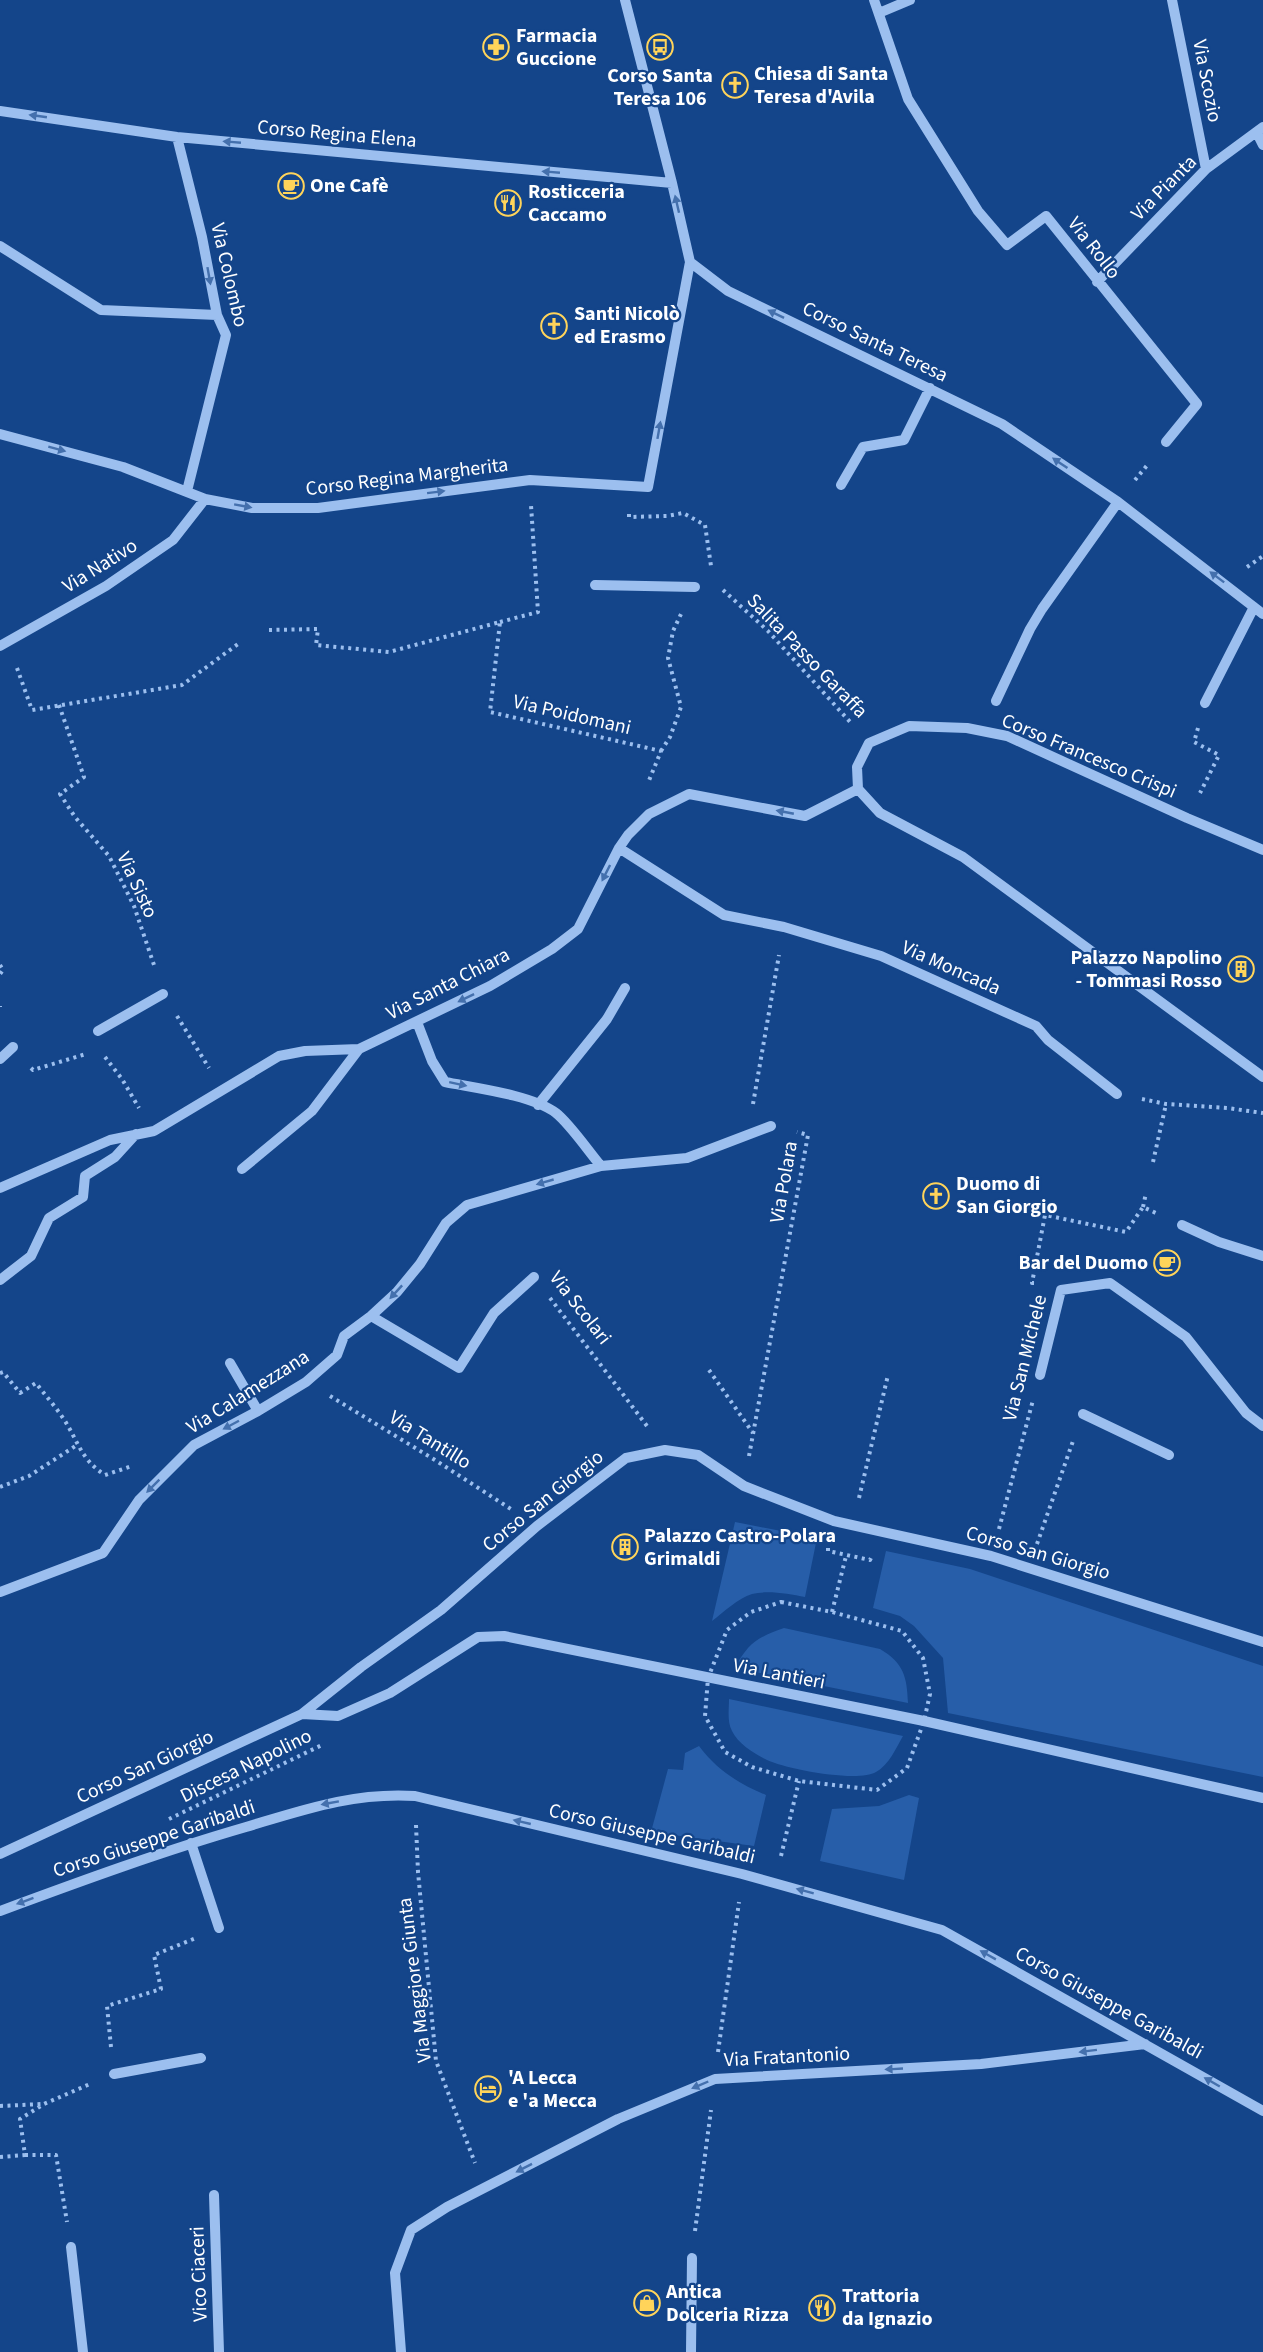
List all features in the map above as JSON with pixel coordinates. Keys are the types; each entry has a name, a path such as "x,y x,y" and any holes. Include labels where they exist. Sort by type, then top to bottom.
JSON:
{"street":[{"path":"625,0 690,262"},
{"name":"Via Rollo","path":"874,0 908,99 978,211 1007,245 1046,216 1197,404 1166,442"},
{"path":"879,13 910,0"},
{"name":"Via Scozio","path":"1172,0 1206,169"},
{"name":"Corso Regina Elena","path":"0,111 177,137 672,183"},
{"path":"1260,130 1263,145"},
{"name":"Via Pianta","path":"1097,282 1206,169 1260,130"},
{"name":"Via Colombo","path":"177,137 202,237 217,315 226,335 187,491"},
{"path":"0,246 101,310 217,315"},
{"name":"Corso Santa Teresa","path":"690,262 728,291 1002,424 1118,502 1259,610"},
{"name":"Corso Regina Margherita","path":"0,434 123,467 205,499 252,508 318,508 530,480 648,488 690,262"},
{"path":"841,485 863,447 904,440 930,388"},
{"name":"Via Nativo","path":"4,644 106,586 173,540 205,499"},
{"path":"996,701 1042,609 1118,502"},
{"path":"595,585 695,586"},
{"path":"1205,703 1259,610"},
{"name":"Corso Francesco Crispi","path":"869,743 909,726 967,728 1006,736 1263,850"},
{"path":"869,743 857,767 858,789 880,813 963,857 1263,1077"},
{"path":"689,794 805,816 858,789"},
{"name":"Via Santa Chiara","path":"0,1188 110,1140 154,1131 279,1056 305,1051 359,1049 490,986 552,949 578,929 619,848 649,814 689,794"},
{"name":"Via Moncada","path":"619,848 724,915 784,927 881,956 1036,1026 1048,1040 1117,1094"},
{"path":"538,1105 607,1019 625,988"},
{"path":"98,1031 163,994"},
{"path":"417,1022 432,1061 445,1082 503,1094 538,1105 556,1114 601,1166"},
{"path":"0,1059 13,1047"},
{"path":"242,1169 312,1111 359,1049"},
{"name":"Via Calamezzana","path":"0,1592 103,1553 139,1500 194,1445 306,1382 337,1355 344,1336 371,1316 397,1292 420,1264 446,1223 467,1205 601,1166 687,1158 771,1126"},
{"path":"0,1280 32,1256 49,1218 82,1197 85,1176 115,1157 136,1133"},
{"path":"1182,1225 1219,1242 1263,1256"},
{"name":"Via Scolari","path":"371,1316 459,1368 494,1313 534,1277"},
{"path":"1061,1290 1110,1283 1186,1337 1246,1413 1263,1426"},
{"name":"Via San Michele","path":"1040,1375 1061,1290"},
{"path":"230,1364 258,1411"},
{"path":"1083,1414 1169,1455"},
{"name":"Corso San Giorgio","path":"0,1854 302,1714 361,1667 441,1610 537,1526 626,1458 666,1450 698,1455 744,1486 834,1521 991,1556 1263,1642"},
{"name":"Via Lantieri","path":"302,1714 339,1716 390,1693 478,1637 504,1636 924,1721 1263,1798"},
{"name":"Corso Giuseppe Garibaldi","path":"0,1911 191,1843 322,1804 384,1794 415,1796 742,1874 942,1930 1263,2111"},
{"path":"191,1843 219,1928"},
{"name":"Via Fratantonio","path":"401,2352 395,2273 411,2230 447,2207 618,2120 715,2079 981,2064 1146,2044"},
{"path":"114,2074 201,2058"},
{"name":"Vico Ciaceri","path":"214,2195 219,2352"},
{"path":"71,2247 83,2352"},
{"path":"691,2352 692,2258"}],"path":[{"path":"1118,502 1166,442"},
{"path":"269,630 318,628 316,645 389,652 538,612 530,480"},
{"path":"629,486 629,518 683,513 705,525 713,582 695,586 673,631 668,658 681,707 648,784 689,794"},
{"name":"Salita Passo Garaffa","path":"713,582 768,631 869,743"},
{"name":"Via Poidomani","path":"500,622 490,712 661,752"},
{"path":"4,644 32,710 182,685 238,644"},
{"path":"1187,818 1219,755 1194,742 1205,703"},
{"name":"Via Sisto","path":"59,705 84,777 60,794 75,817 109,856 134,906 163,994 222,1089"},
{"name":"Via Polara","path":"744,1486 808,1135 750,1119 784,927"},
{"path":"0,965 3,970 0,974"},
{"path":"13,1047 33,1070 88,1053"},
{"path":"99,1050 122,1079 154,1131"},
{"path":"1117,1094 1166,1104 1263,1113"},
{"path":"1153,1162 1166,1104"},
{"path":"1146,1193 1143,1207 1182,1225"},
{"name":"Via San Michele","path":"1061,1290 1032,1283 1046,1215 1126,1232 1143,1207"},
{"name":"Via Scolari","path":"534,1277 666,1450"},
{"path":"709,1370 753,1434"},
{"path":"0,1373 3,1372 20,1393 36,1383 64,1419 90,1466 105,1475 138,1464"},
{"path":"852,1525 888,1375"},
{"name":"Via San Michele","path":"991,1556 1040,1375"},
{"name":"Via Tantillo","path":"306,1382 435,1460 537,1526"},
{"path":"1029,1567 1083,1414"},
{"path":"0,1487 29,1476 77,1445"},
{"path":"781,1858 799,1780 878,1790 907,1768 924,1721 930,1694 923,1658 902,1631 832,1612 846,1556"},
{"name":"Discesa Napolino","path":"166,1821 334,1740"},
{"name":"Via Maggiore Giunta","path":"415,1796 418,1872 436,2061 470,2146 482,2190"},
{"path":"25,2155 20,2119 44,2104 114,2074 107,2006 161,1989 154,1955 219,1928"},
{"path":"0,2106 44,2104"},
{"path":"0,2157 56,2156 66,2218"}],"shaded area":[{"path":"735,1522 817,1538 805,1597 772,1592 752,1594 736,1602 712,1621"},
{"path":"886,1551 970,1569 1263,1666 1263,1777 948,1713 943,1658 914,1626 900,1616 873,1608"},
{"path":"784,1628 880,1649 899,1665 903,1672 908,1703 735,1668 744,1652 755,1642"},
{"path":"729,1699 903,1736 888,1761 876,1772 854,1776 805,1771 776,1764 752,1752 743,1744 730,1727"},
{"path":"699,1746 729,1775 766,1795 754,1846 651,1832 668,1769 683,1770 685,1753"},
{"path":"909,1795 919,1798 904,1880 820,1861 832,1809 879,1806"}],"place":[{"name":"Farmacia Guccione","path":"496,47"},
{"name":"Corso Santa Teresa 106","path":"660,47"},
{"name":"Chiesa di Santa Teresa d'Avila","path":"735,85"},
{"name":"One Cafè","path":"291,186"},
{"name":"Rosticceria Caccamo","path":"508,203"},
{"name":"Santi Nicolò ed Erasmo","path":"554,326"},
{"name":"Palazzo Napolino - Tommasi Rosso","path":"1241,969"},
{"name":"Duomo di San Giorgio","path":"936,1196"},
{"name":"Bar del Duomo","path":"1167,1263"},
{"name":"Palazzo Castro-Polara Grimaldi","path":"625,1547"},
{"name":"'A Lecca e 'a Mecca","path":"488,2089"},
{"name":"Antica Dolceria Rizza","path":"647,2303"},
{"name":"Trattoria da Ignazio","path":"822,2308"}]}
